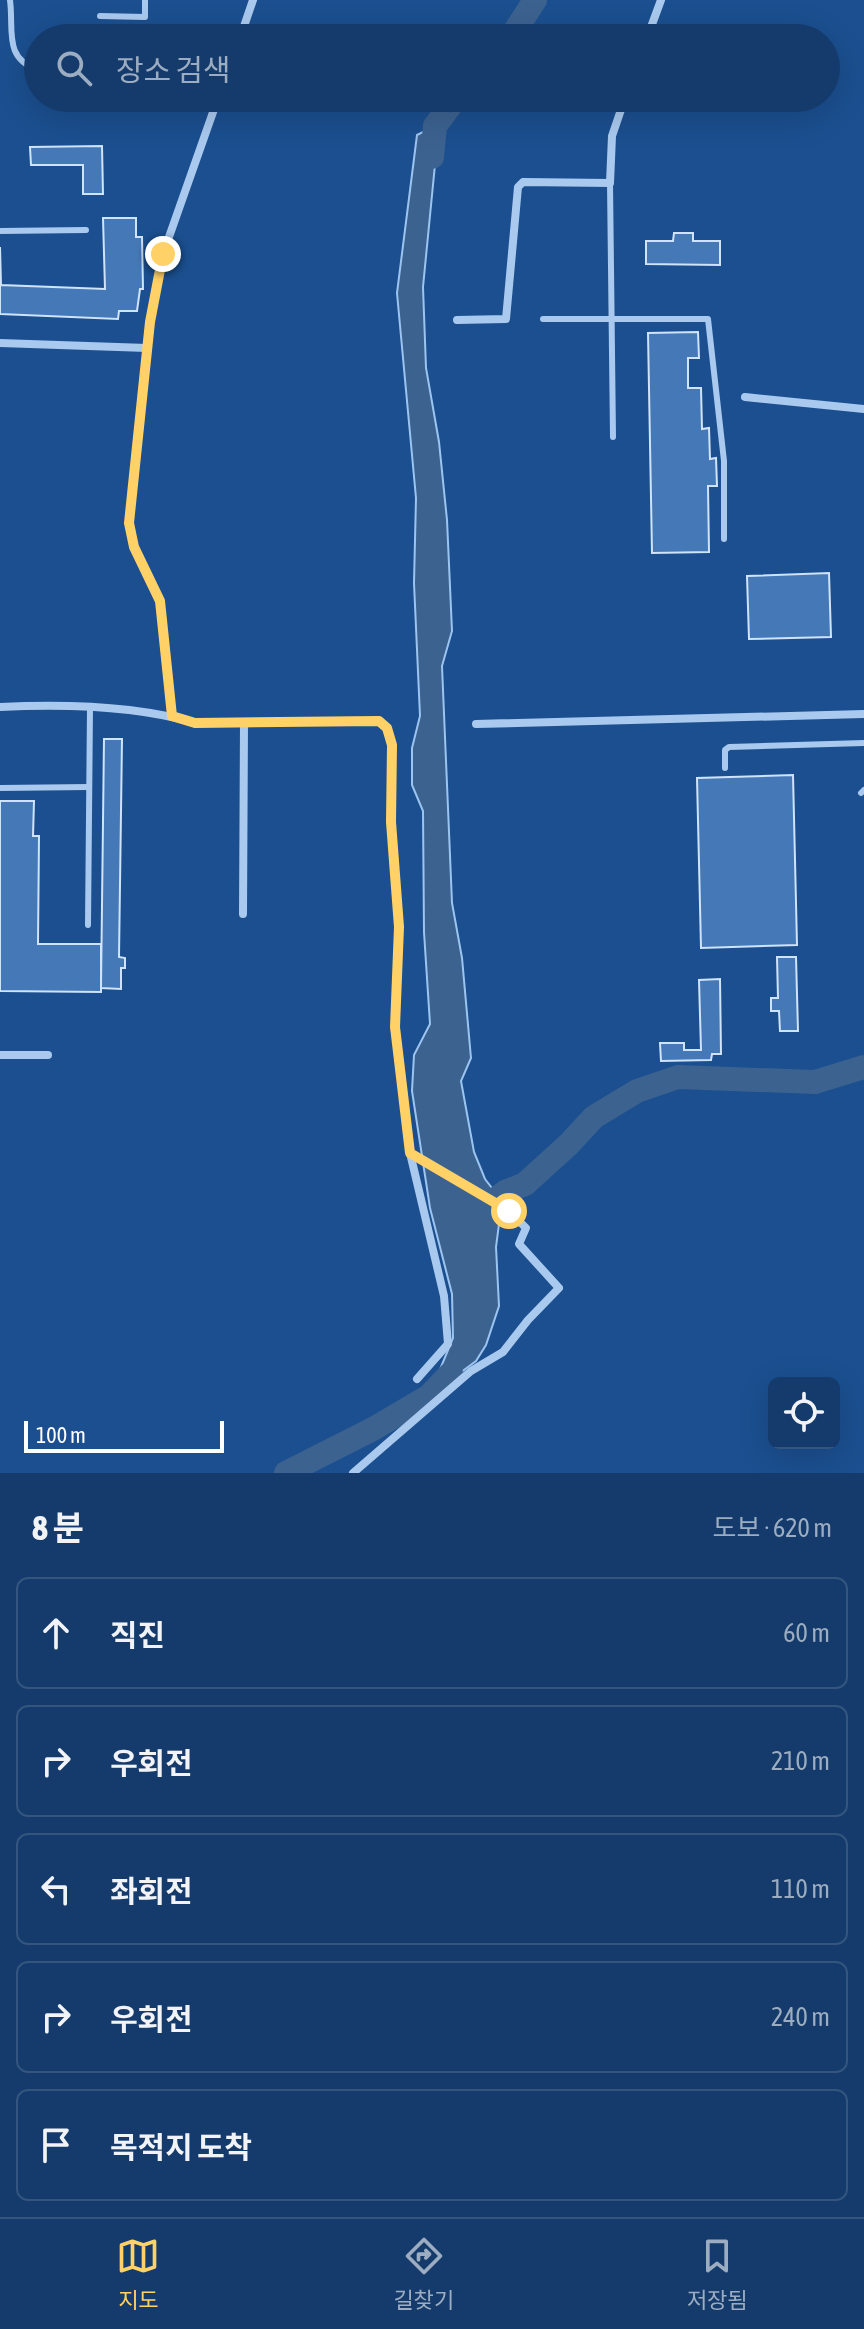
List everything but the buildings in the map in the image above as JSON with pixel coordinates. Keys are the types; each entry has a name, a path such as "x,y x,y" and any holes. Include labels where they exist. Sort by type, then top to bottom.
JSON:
{"street":[{"path":"245,24 253,0"},
{"path":"652,24 661,0"},
{"path":"172,716 160,601 134,547 129,523 147,348 163,254 213,112"},
{"path":"457,320 506,319 518,187 523,182 610,183 612,136 620,112"},
{"path":"0,343 147,348"},
{"path":"745,397 864,409"},
{"path":"0,707 90,708 172,716 195,723 379,721 387,728 392,745 391,822 399,927 395,1027 410,1153 444,1296 448,1344 417,1379"},
{"path":"476,724 864,714"},
{"path":"243,914 244,723"},
{"path":"0,1055 48,1055"},
{"path":"353,1473 471,1371 503,1352 559,1288 519,1244 526,1228 508,1211 410,1153"}],"lane":[{"path":"10,0 12,43 24,65"},
{"path":"100,16 145,17 145,0"},
{"path":"610,183 613,437"},
{"path":"0,231 86,230"},
{"path":"543,319 708,319 724,461 724,539"},
{"path":"88,925 90,708"},
{"path":"725,768 725,750 729,747 864,743"},
{"path":"0,788 89,787"}],"water":[{"path":"435,126 437,144 423,287 426,368 439,442 447,520 452,631 442,666 452,903 462,958 471,1058 461,1081 474,1152 485,1179 502,1201 496,1247 499,1306 486,1345 476,1361 429,1396 453,1338 452,1294 430,1208 412,1091 414,1055 430,1024 424,932 423,811 412,785 412,748 420,716 414,583 416,498 397,293 417,135"}],"waterway":[{"path":"519,24 535,0"},
{"path":"432,157 435,126 446,112"},
{"path":"481,1222 488,1205 505,1192 525,1184 594,1117 637,1091 678,1077 815,1082 864,1067"},
{"path":"286,1473 373,1429 429,1396 451,1373"}],"route":[{"path":"163,254 150,322 129,523 134,547 160,601 172,716 195,723 379,721 387,728 392,745 391,822 399,927 395,1027 410,1153 509,1211"}]}
